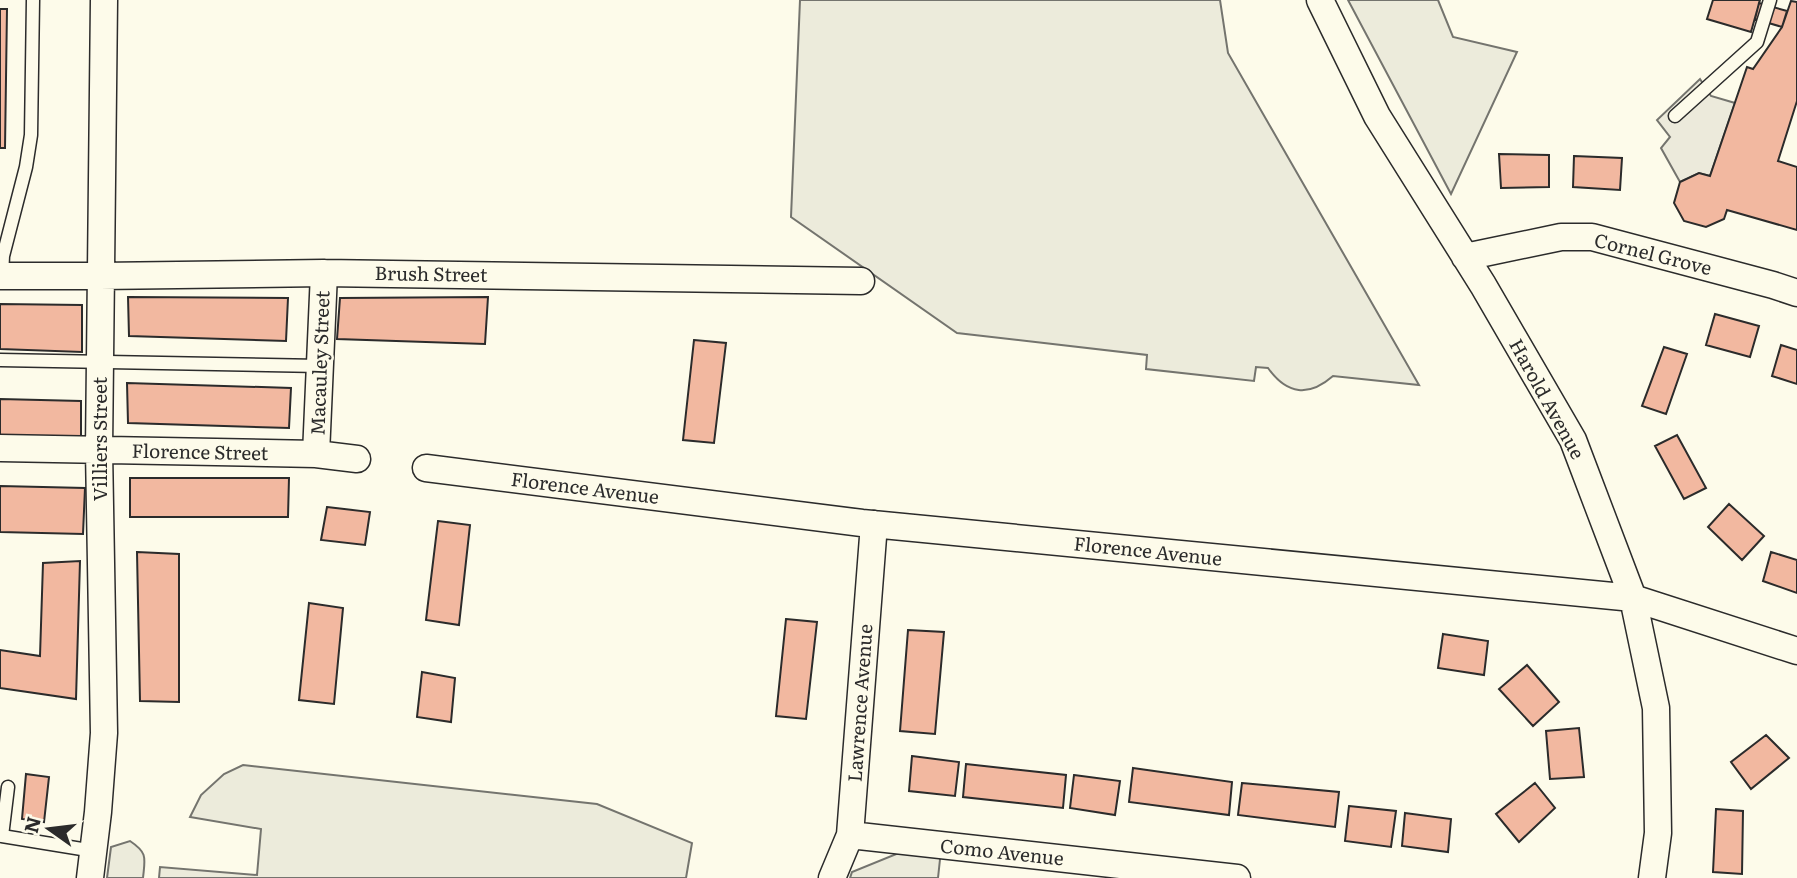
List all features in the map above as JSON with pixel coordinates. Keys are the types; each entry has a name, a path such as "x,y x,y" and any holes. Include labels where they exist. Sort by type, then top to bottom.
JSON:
{"street":[{"name":"Villiers Street","path":"90,878 104,733 99,450 104,0"},
{"name":"Harold Avenue","path":"1320,0 1377,116 1465,257 1573,440 1633,598 1656,708 1658,833 1652,878"},
{"name":"Cornel Grove","path":"1465,257 1562,237 1592,237 1797,293"},
{"name":"Brush Street","path":"1,276 324,272 861,281"},
{"name":"Macauley Street","path":"316,454 324,272"},
{"name":"Florence Street","path":"0,448 316,454 357,459"},
{"name":"Florence Avenue","path":"426,468 874,524 1633,598 1797,651"},
{"name":"Lawrence Avenue","path":"832,878 850,835 874,524"},
{"name":"Como Avenue","path":"850,835 1237,878"}],"lane":[{"path":"1,276 3,256 26,167 31,135 33,0"},
{"path":"1675,116 1757,42 1770,0"},
{"path":"0,360 320,366"},
{"path":"8,787 2,836 94,851"}],"shaded area":[{"path":"800,0 1220,0 1228,53 1419,385 1333,376 1315,387 1299,390 1283,384 1268,368 1256,367 1254,381 1146,369 1147,355 957,333 791,217"},
{"path":"1348,0 1438,0 1453,37 1517,52 1451,194"},
{"path":"1700,79 1711,96 1735,103 1710,176 1699,173 1680,182 1661,148 1670,137 1657,120"},
{"path":"243,765 597,804 692,843 686,878 159,878 160,867 257,875 261,829 190,817 201,795 224,774"},
{"path":"130,841 143,853 143,878 107,878 111,847"},
{"path":"911,848 941,850 938,878 850,878 852,872"}],"building":[{"path":"1713,0 1760,0 1751,32 1707,19"},
{"path":"1791,1 1797,2 1797,101 1778,161 1797,167 1797,230 1727,210 1724,219 1706,227 1684,221 1674,203 1680,182 1699,173 1710,176 1747,67 1753,69 1782,27"},
{"path":"1759,3 1787,11 1782,27 1755,19"},
{"path":"0,9 7,9 5,148 0,148"},
{"path":"1499,154 1549,155 1549,187 1501,188"},
{"path":"1574,156 1622,158 1620,190 1573,187"},
{"path":"128,297 288,298 286,341 129,336"},
{"path":"488,297 485,344 337,339 340,298"},
{"path":"0,304 82,305 82,352 0,349"},
{"path":"1715,314 1759,326 1750,357 1706,345"},
{"path":"694,340 726,343 714,443 683,440"},
{"path":"1781,345 1797,350 1797,384 1772,376"},
{"path":"1664,347 1687,354 1666,414 1642,406"},
{"path":"127,383 291,388 289,428 128,423"},
{"path":"0,399 81,401 81,439 0,437"},
{"path":"1677,435 1706,488 1684,499 1655,446"},
{"path":"130,478 289,478 288,517 130,517"},
{"path":"0,486 85,488 83,534 0,532"},
{"path":"1729,504 1764,536 1742,560 1708,527"},
{"path":"327,507 370,512 365,545 321,540"},
{"path":"438,521 470,525 459,625 426,620"},
{"path":"137,552 179,554 179,702 140,701"},
{"path":"1771,552 1797,560 1797,593 1763,581"},
{"path":"80,561 76,699 0,688 0,650 40,656 43,563"},
{"path":"309,603 343,608 334,704 299,700"},
{"path":"786,619 817,622 806,719 776,716"},
{"path":"908,630 944,632 935,734 900,731"},
{"path":"1443,634 1488,641 1484,675 1438,668"},
{"path":"1527,665 1559,702 1533,726 1499,689"},
{"path":"422,672 455,678 451,722 417,717"},
{"path":"1579,728 1584,777 1550,779 1546,731"},
{"path":"1766,735 1789,758 1751,789 1731,762"},
{"path":"912,756 959,762 955,796 909,791"},
{"path":"966,764 1066,775 1063,808 963,797"},
{"path":"1133,768 1232,782 1229,815 1129,802"},
{"path":"26,774 49,777 44,822 22,819"},
{"path":"1074,775 1120,781 1115,815 1070,808"},
{"path":"1242,783 1339,792 1335,827 1238,815"},
{"path":"1535,783 1555,808 1519,842 1496,814"},
{"path":"1349,806 1396,811 1391,847 1345,841"},
{"path":"1716,809 1743,811 1742,874 1713,872"},
{"path":"1405,813 1451,819 1448,852 1402,846"}]}
